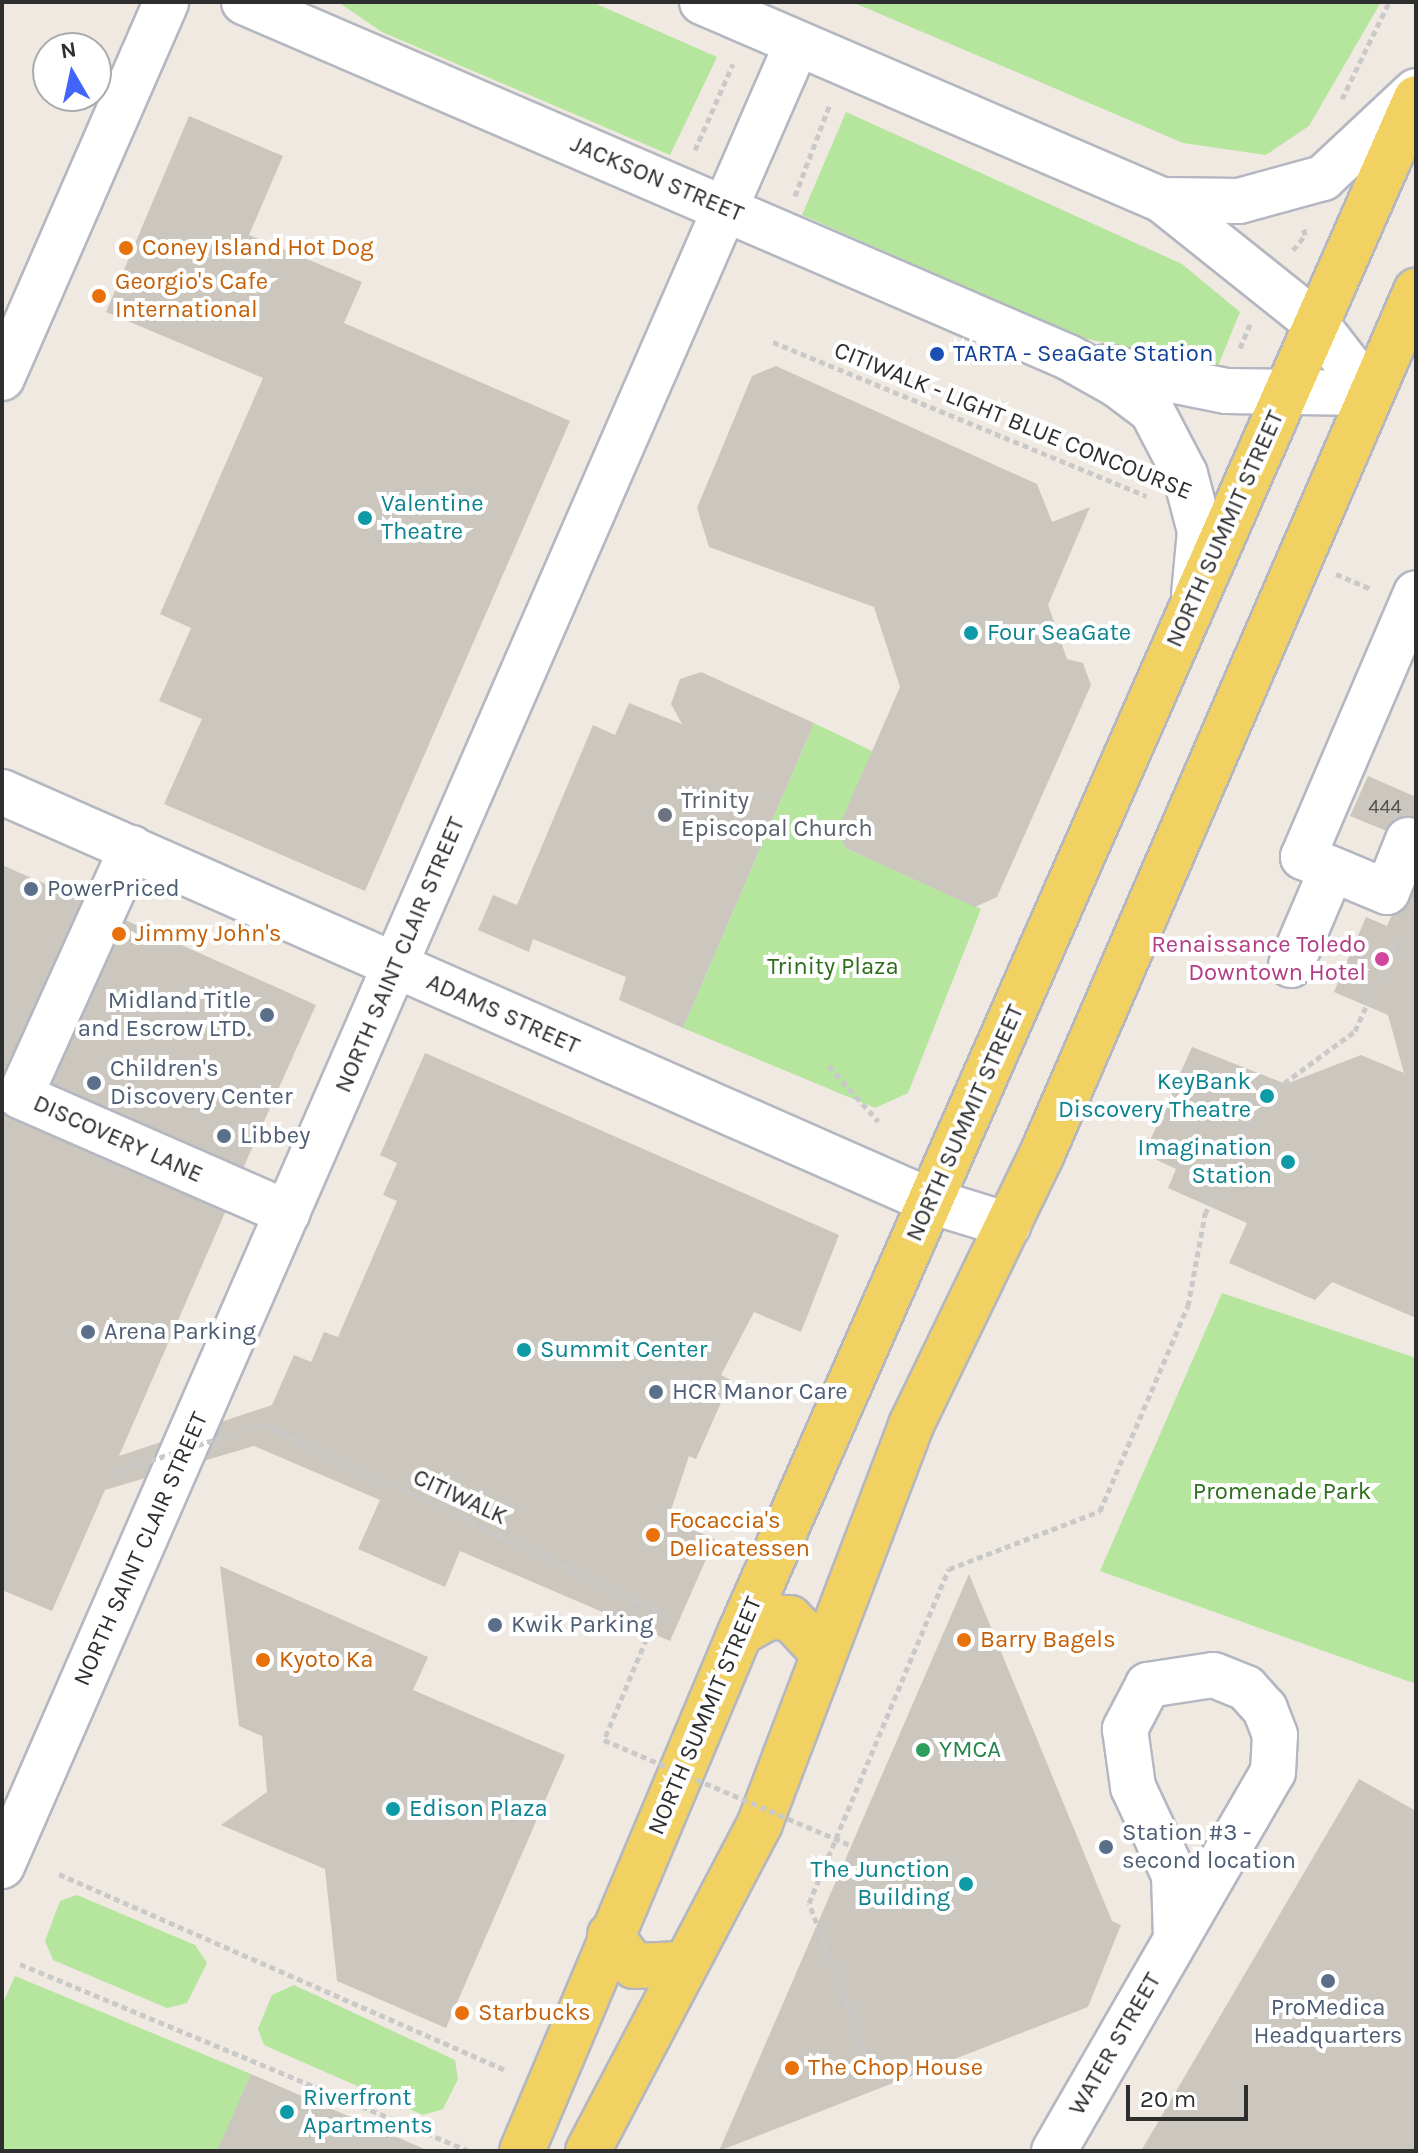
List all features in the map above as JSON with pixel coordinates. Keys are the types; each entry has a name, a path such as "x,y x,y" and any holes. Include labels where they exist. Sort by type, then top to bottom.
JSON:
{"main road":[{"name":"NORTH SUMMIT STREET","path":"523,2151 610,1935 740,1633 1416,98"},
{"path":"588,2151 683,1964 760,1823 911,1425 1008,1225 1416,291"},
{"path":"740,1633 769,1617 790,1618 823,1653"},
{"path":"610,1935 634,1966 683,1964"}],"street":[{"path":"2,378 166,2"},
{"name":"JACKSON STREET","path":"244,2 1068,357 1152,411 1175,452 1200,531 1193,602"},
{"path":"702,2 1162,200 1315,322 1370,393"},
{"name":"NORTH SAINT CLAIR STREET","path":"2,1866 797,44"},
{"path":"1162,200 1239,201 1323,178 1416,91"},
{"name":"JACKSON STREET","path":"1068,357 1202,387 1370,393"},
{"path":"1402,594 1303,857 1387,892 1408,840"},
{"name":"ADAMS STREET","path":"2,792 930,1201 1008,1225"},
{"name":"DISCOVERY LANE","path":"132,848 20,1096 288,1213"},
{"path":"1291,965 1332,869"},
{"name":"WATER STREET","path":"1054,2151 1273,1772 1275,1735 1265,1709 1246,1688 1213,1675 1148,1685 1125,1729 1133,1787 1174,1875 1176,1937"}],"path":[{"path":"1332,115 1389,2"},
{"path":"693,155 733,64"},
{"path":"792,204 831,102"},
{"path":"1290,254 1305,235 1302,222"},
{"path":"1237,355 1252,319"},
{"name":"CITIWALK - LIGHT BLUE CONCOURSE","path":"773,342 1158,501"},
{"path":"1330,572 1402,594"},
{"path":"865,2054 809,1903 949,1569 1100,1511 1188,1306 1205,1214 1260,1101 1355,1031 1404,923"},
{"path":"829,1066 878,1121"},
{"name":"CITIWALK","path":"112,1473 263,1424 658,1611 604,1740 852,1846"},
{"path":"59,1874 504,2069"},
{"path":"20,1964 469,2151"}],"green space":[{"path":"338,2 592,2 717,57 670,155 382,32"},
{"path":"852,2 1381,2 1309,126 1266,155 1183,143"},
{"path":"846,112 1182,264 1240,312 1217,368 1079,337 802,215"},
{"name":"Trinity Plaza","path":"814,723 872,751 845,848 981,909 908,1093 875,1108 683,1028"},
{"name":"Promenade Park","path":"1222,1293 1416,1358 1416,1684 1100,1571"},
{"path":"77,1895 195,1945 207,1963 187,2003 167,2008 53,1960 45,1941 60,1901"},
{"path":"15,1976 251,2074 218,2151 2,2151 2,2005"},
{"path":"294,1985 455,2060 458,2079 443,2109 423,2115 264,2045 258,2029 272,1995"}],"building":[{"name":"Valentine Theatre","path":"189,116 283,156 249,235 362,282 344,323 570,421 365,891 164,804 202,719 159,701 191,628 160,614 263,378 106,312"},
{"name":"Four SeaGate","path":"776,366 1037,484 1052,522 1090,507 1048,605 1067,659 1083,663 1091,685 997,897 975,907 845,848 838,829 900,687 874,607 709,547 697,508 752,376"},
{"name":"Trinity Episcopal Church","path":"701,672 814,723 683,1028 619,1000 626,977 533,939 529,952 478,930 493,895 517,905 593,725 615,735 629,703 682,724 671,704 680,679"},
{"path":"1368,776 1416,797 1416,843 1350,816"},
{"name":"Imagination Station","path":"1416,860 1416,1318 1332,1282 1315,1300 1229,1263 1247,1223 1168,1188 1176,1169 1144,1154 1192,1047 1286,1084 1361,1055 1404,1073 1388,1015 1334,992 1366,917 1387,926"},
{"name":"Summit Center","path":"2,865 93,905 3,1110 227,1208 119,1456 272,1405 294,1355 311,1362 324,1332 338,1337 397,1201 383,1195 397,1163 380,1155 425,1053 839,1235 801,1332 754,1312 721,1375 731,1380 696,1459 689,1456 668,1519 715,1539 670,1641 460,1551 445,1587 358,1549 380,1500 254,1446 105,1490 52,1611 2,1590"},
{"path":"114,915 316,1005 241,1173 39,1083"},
{"name":"Edison Plaza","path":"220,1566 428,1657 413,1690 565,1755 446,2028 337,1981 325,1869 221,1825 267,1792 262,1736 239,1726"},
{"name":"The Junction Building","path":"969,1574 1112,1921 1121,1925 1088,2007 719,2151"},
{"name":"ProMedica Headquarters","path":"1359,1779 1416,1811 1416,2151 1141,2151"},
{"name":"Riverfront Apartments","path":"251,2074 429,2151 217,2151"}],"place":[{"name":"Coney Island Hot Dog","path":"126,248"},
{"name":"Georgio's Cafe International","path":"99,296"},
{"name":"TARTA - SeaGate Station","path":"937,354"},
{"name":"Valentine Theatre","path":"365,518"},
{"name":"Four SeaGate","path":"971,633"},
{"name":"Trinity Episcopal Church","path":"665,815"},
{"name":"PowerPriced","path":"31,889"},
{"name":"Jimmy John's","path":"119,934"},
{"name":"Renaissance Toledo Downtown Hotel","path":"1382,959"},
{"name":"Midland Title and Escrow LTD.","path":"267,1015"},
{"name":"Children's Discovery Center","path":"94,1083"},
{"name":"KeyBank Discovery Theatre","path":"1267,1096"},
{"name":"Libbey","path":"224,1136"},
{"name":"Imagination Station","path":"1288,1162"},
{"name":"Arena Parking","path":"88,1332"},
{"name":"Summit Center","path":"524,1350"},
{"name":"HCR Manor Care","path":"656,1392"},
{"name":"Focaccia's Delicatessen","path":"653,1535"},
{"name":"Kwik Parking","path":"495,1625"},
{"name":"Barry Bagels","path":"964,1640"},
{"name":"Kyoto Ka","path":"263,1660"},
{"name":"YMCA","path":"923,1750"},
{"name":"Edison Plaza","path":"393,1809"},
{"name":"Station #3 - second location","path":"1106,1847"},
{"name":"The Junction Building","path":"966,1884"},
{"name":"ProMedica Headquarters","path":"1328,1981"},
{"name":"Starbucks","path":"462,2013"},
{"name":"The Chop House","path":"792,2068"},
{"name":"Riverfront Apartments","path":"287,2112"}]}
